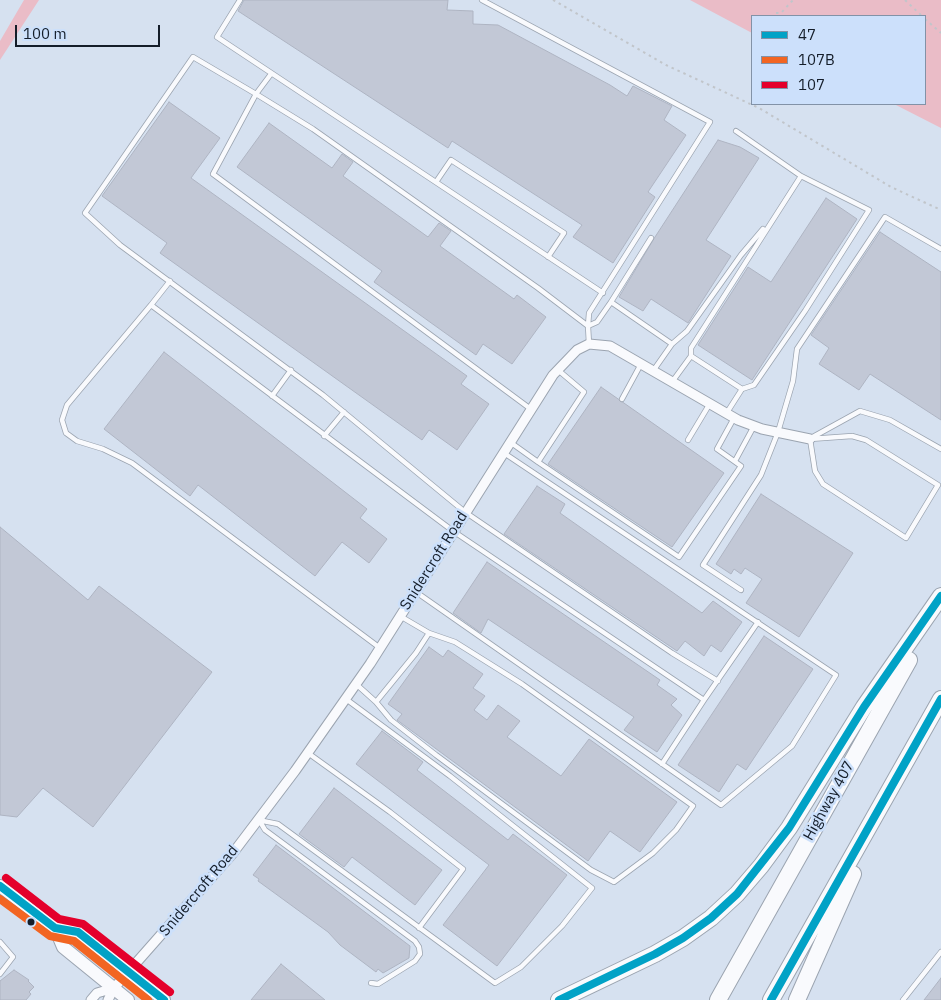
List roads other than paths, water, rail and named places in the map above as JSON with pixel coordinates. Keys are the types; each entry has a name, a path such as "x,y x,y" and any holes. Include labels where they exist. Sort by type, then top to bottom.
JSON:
{"highway":[{"path":"559,1000 684,938 711,918 737,894 761,866 789,828 860,714 941,596"},
{"name":"Highway 407","path":"718,1000 941,603"},
{"path":"771,1000 941,699"},
{"path":"797,1000 894,784"}],"main road":[{"path":"0,886 55,928 78,932 164,1000"},
{"path":"55,928 63,947 111,994 128,1000"}],"street":[{"name":"Snidercroft Road","path":"111,994 128,972 191,902 258,820 308,753 380,648 503,452 558,370 578,350 589,344"},
{"path":"589,344 610,346 730,416 754,426 810,439"},
{"path":"91,1000 97,994 111,994"}],"lane":[{"path":"240,0 217,37 603,293"},
{"path":"482,0 710,122 589,314 589,344"},
{"path":"588,326 538,288 314,129 193,57 85,213 120,245 344,412 465,512 672,653 718,681"},
{"path":"271,74 256,94 213,174 532,410"},
{"path":"510,442 679,557 741,466 717,450 742,389 754,385 805,312 869,210 801,176 736,131"},
{"path":"436,182 451,160 564,233 548,257"},
{"path":"672,382 691,356 690,348 748,260 770,221 801,176"},
{"path":"742,590 703,564 761,475 778,432 794,381 798,349 885,217 941,249"},
{"path":"653,371 672,344 687,331 741,255 770,221"},
{"path":"588,326 598,322 650,238"},
{"path":"170,281 67,406 62,420 66,433 77,441 103,449 139,468 380,648"},
{"path":"611,302 672,344"},
{"path":"151,305 453,531 704,700"},
{"path":"691,356 742,389"},
{"path":"622,398 641,364"},
{"path":"272,396 290,370"},
{"path":"538,462 584,392 558,370"},
{"path":"688,440 709,405"},
{"path":"810,439 860,411 890,420 941,449"},
{"path":"324,436 344,412"},
{"path":"735,461 754,426"},
{"path":"852,436 866,440 938,485 906,538 823,484 815,471 810,439 852,436"},
{"path":"415,591 721,806 792,746 836,675 503,452"},
{"path":"356,684 376,702 390,720 591,870 614,882 653,853 676,830 693,806 522,684 455,642 428,634 400,616"},
{"path":"662,764 758,622"},
{"path":"376,702 416,653 428,634"},
{"path":"258,820 278,824 495,983 521,967 562,926 592,888 450,776 346,700"},
{"path":"308,753 390,812 463,869 420,928"},
{"path":"258,820 265,830 415,941 419,947 420,954 415,961 378,984 371,983"},
{"path":"0,942 14,957 0,974"},
{"path":"903,1000 941,952"}]}
